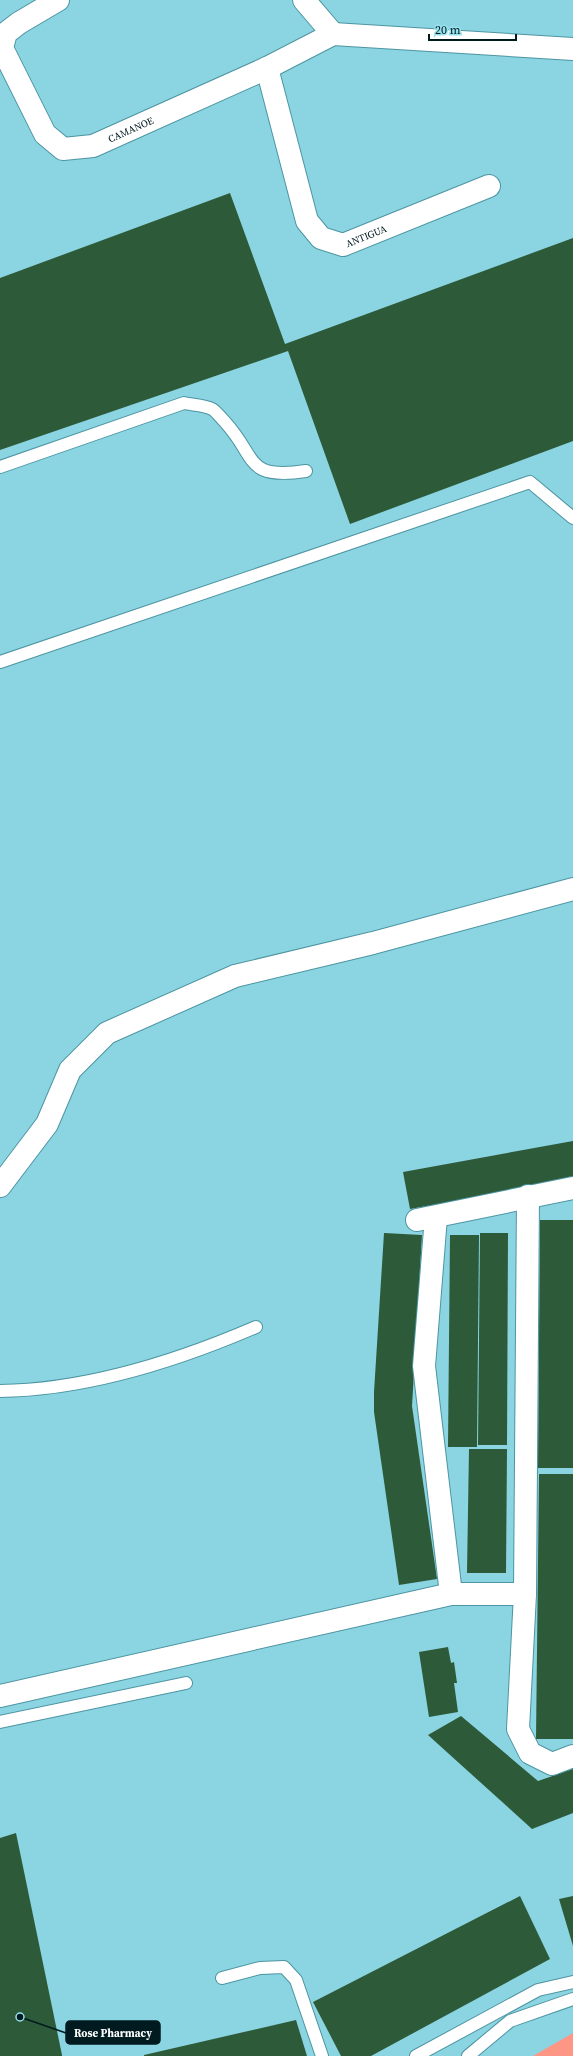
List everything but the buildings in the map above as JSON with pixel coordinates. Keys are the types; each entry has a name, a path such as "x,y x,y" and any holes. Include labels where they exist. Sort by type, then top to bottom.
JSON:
{"street":[{"name":"CAMANOE","path":"58,0 18,23 6,33 2,48 45,134 63,149 93,146 267,68 333,34"},
{"path":"304,0 333,34 573,49"},
{"name":"ANTIGUA","path":"267,68 307,221 321,238 343,245 489,186"},
{"path":"0,1186 46,1124 70,1070 107,1033 235,976 373,943 573,889"},
{"path":"452,1594 424,1366 427,1218 528,1196 573,1188"},
{"path":"528,1196 524,1594 518,1729 530,1753 547,1762 552,1764 573,1756"},
{"path":"0,1696 452,1594 524,1594"}],"lane":[{"path":"0,467 184,403 212,409 229,427 248,457 258,468 283,474 306,471"},
{"path":"0,662 530,482 573,518"},
{"path":"0,1391 79,1384 210,1347 256,1326"},
{"path":"0,1722 186,1683"},
{"path":"222,1978 260,1968 284,1967 296,1980 322,2056"},
{"path":"416,2056 538,1990 573,1982"},
{"path":"468,2056 510,2021 573,1999"}],"shaded area":[{"path":"573,2033 573,2056 533,2056"}],"place":[{"name":"Rose Pharmacy","path":"20,2017"}]}
